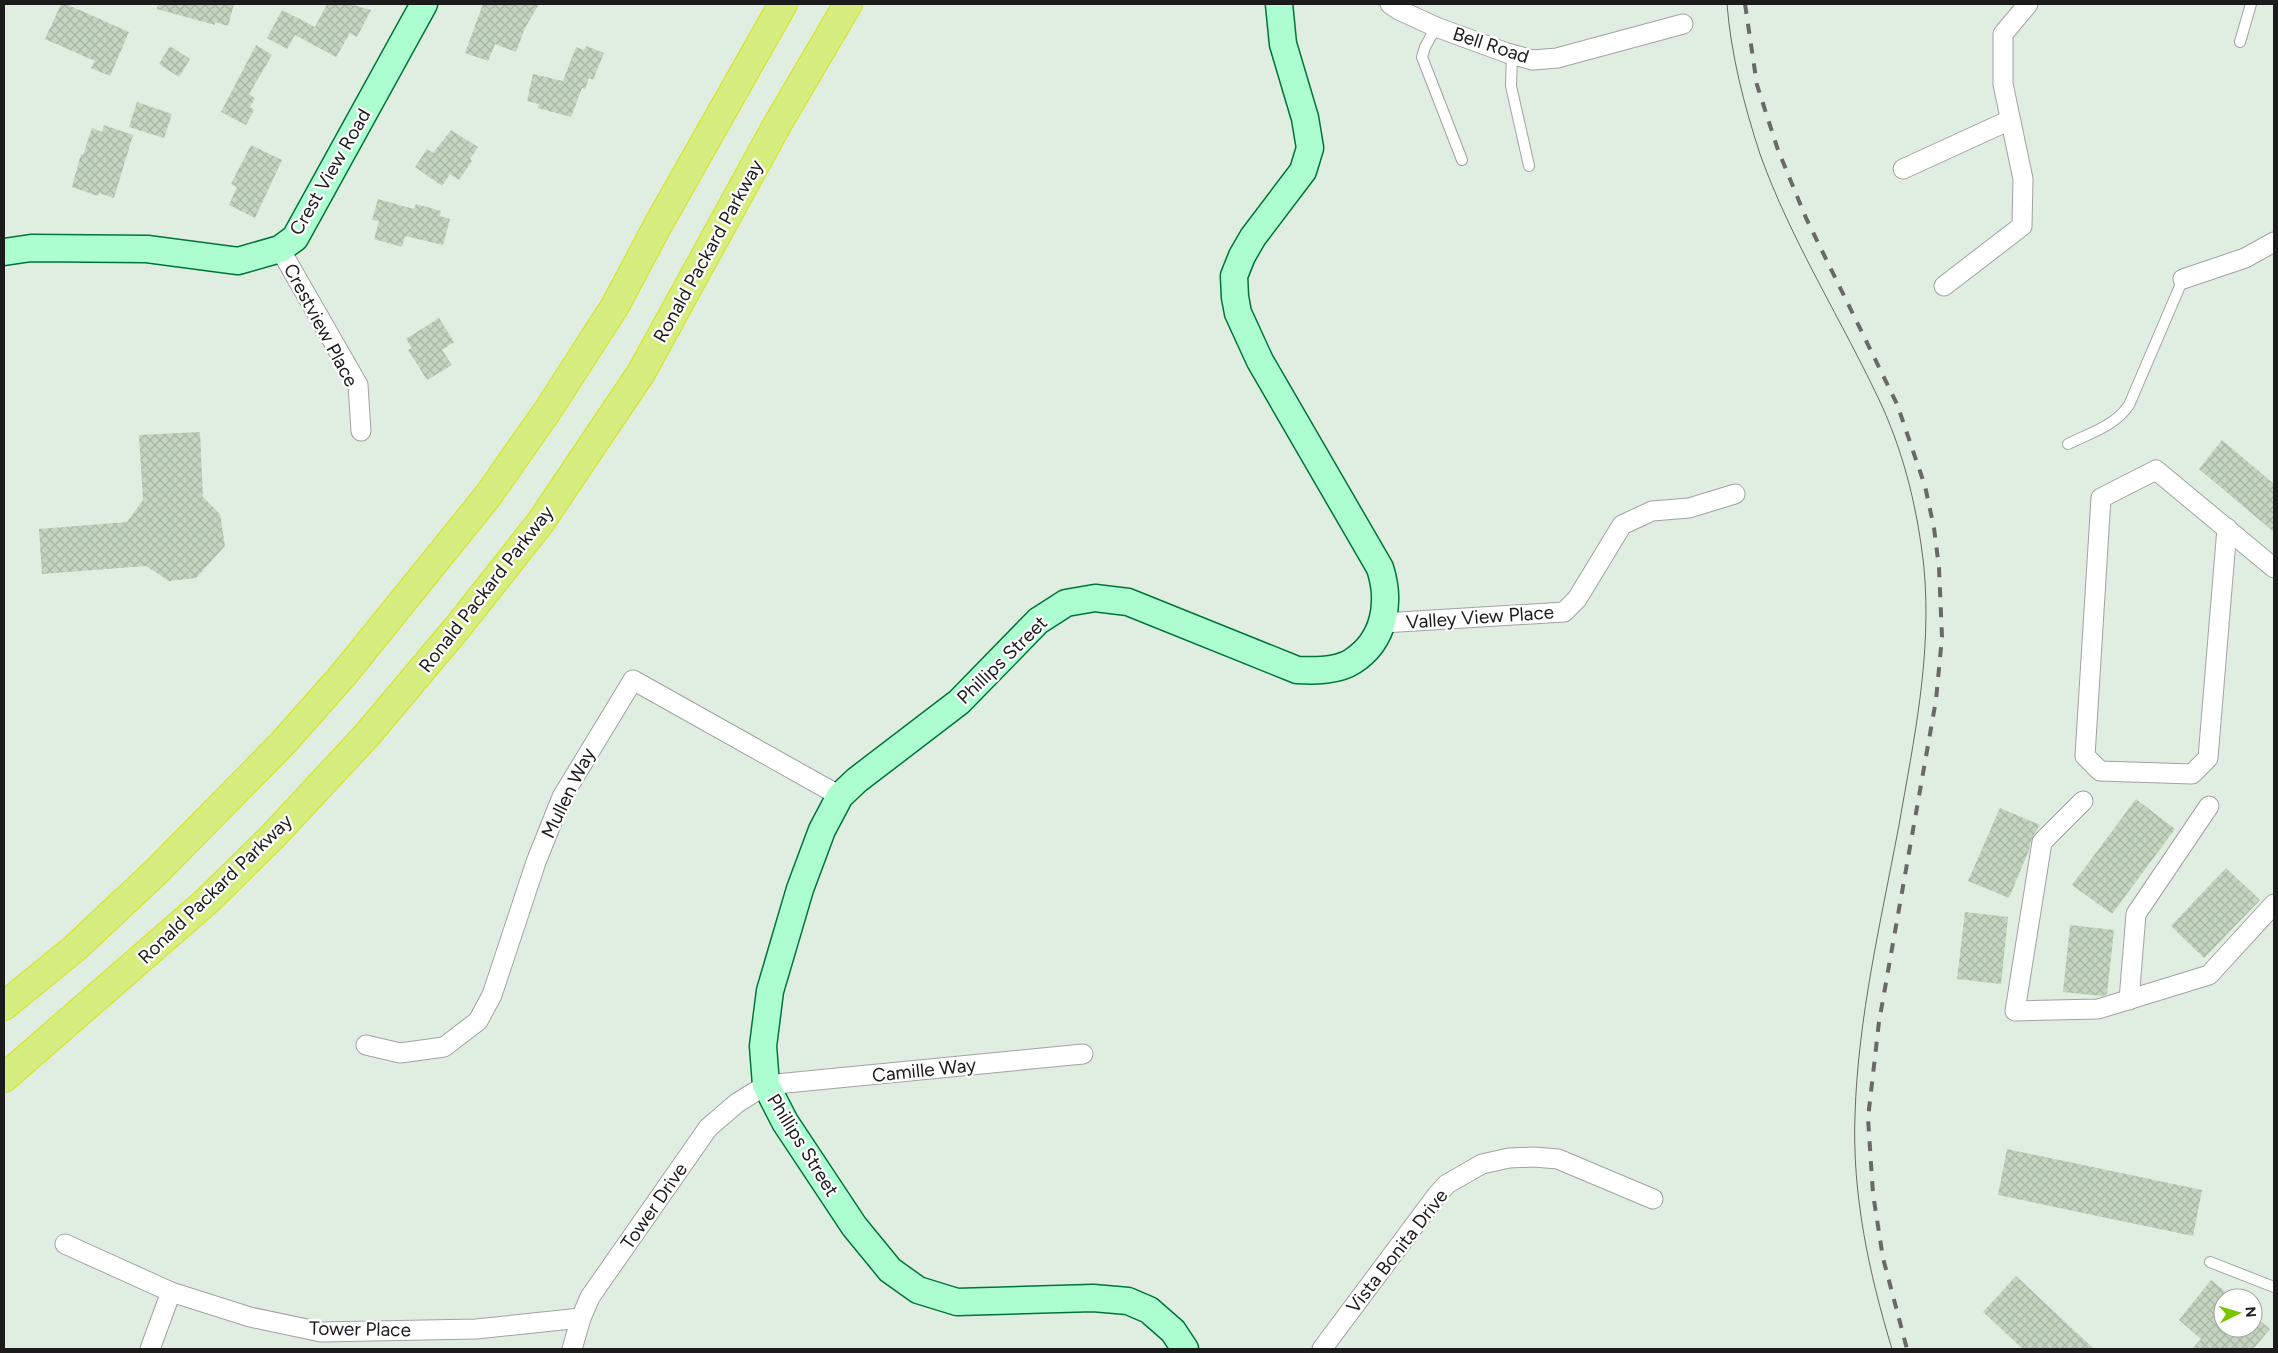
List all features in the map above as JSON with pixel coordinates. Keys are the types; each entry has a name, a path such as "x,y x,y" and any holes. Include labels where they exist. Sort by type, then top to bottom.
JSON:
{"highway":[{"path":"4,1006 75,948 156,872 276,749 344,674 487,497 548,410 615,306 658,223 783,4"},
{"name":"Ronald Packard Parkway","path":"4,1078 207,902 274,835 367,735 457,628 540,524 641,372 772,133 848,4"}],"street":[{"name":"Crest View Road","path":"4,252 31,248 147,249 238,261 280,249 295,238 424,4"},
{"name":"Phillips Street","path":"1185,1349 1173,1331 1149,1310 1128,1301 1093,1298 957,1302 918,1290 890,1270 854,1226 785,1122 766,1086 763,1046 770,991 800,889 822,830 840,796 857,780 959,702 1038,621 1066,603 1095,598 1128,602 1297,670 1326,670 1352,662 1369,647 1383,623 1386,594 1380,568 1260,361 1238,313 1235,298 1234,276 1242,256 1253,237 1303,171 1310,148 1305,118 1283,44 1278,4"},
{"path":"1944,286 2022,226 2023,179 2003,84 2003,34 2028,4"},
{"name":"Bell Road","path":"1394,7 1436,27 1533,60 1557,58 1683,24"},
{"path":"1903,169 2010,120"},
{"path":"2183,279 2245,258 2274,242"},
{"name":"Crestview Place","path":"280,249 358,385 361,432"},
{"path":"2227,528 2208,758 2192,774 2100,770 2085,756 2101,498 2156,470 2227,528 2274,568"},
{"name":"Valley View Place","path":"1383,623 1564,612 1577,599 1622,525 1652,511 1689,508 1735,494"},
{"name":"Mullen Way","path":"366,1045 400,1053 444,1047 478,1021 492,995 536,862 562,796 633,680 840,796"},
{"path":"2083,801 2042,842 2015,1011 2098,1009 2209,975 2274,904"},
{"path":"2129,1000 2136,914 2209,806"},
{"name":"Camille Way","path":"766,1086 1083,1054"},
{"name":"Tower Drive","path":"572,1349 581,1318 590,1297 708,1128 737,1102 766,1086"},
{"name":"Vista Bonita Drive","path":"1322,1349 1436,1195 1446,1184 1482,1164 1509,1158 1558,1159 1654,1199"},
{"name":"Tower Place","path":"65,1244 171,1292 250,1317 321,1332 476,1329 581,1318"},
{"path":"150,1349 171,1292"}],"lane":[{"path":"2240,42 2251,4"},
{"path":"1436,27 1425,47 1422,57 1462,160"},
{"path":"1512,54 1511,86 1529,166"},
{"path":"2068,444 2116,421 2123,414 2129,405 2183,279"},
{"path":"2210,1262 2274,1287"}],"building":[{"path":"61,4 66,4 129,32 110,76 91,68 95,61 45,39"},
{"path":"158,4 234,4 228,26 215,22 215,25 157,9"},
{"path":"327,4 350,4 371,10 357,37 350,33 336,57 295,35 287,49 267,38 282,10 315,27"},
{"path":"483,4 539,4 525,28 516,52 495,44 488,61 465,53"},
{"path":"256,45 272,55 249,94 255,98 250,107 254,110 246,125 221,112"},
{"path":"170,46 190,59 179,77 159,64"},
{"path":"586,46 604,53 593,80 589,78 585,89 582,88 571,117 538,108 539,104 527,101 533,74 563,81 576,47 584,50"},
{"path":"137,102 172,114 164,138 129,127"},
{"path":"104,125 133,135 114,198 99,193 98,196 72,187 81,154 83,155 92,128 102,132"},
{"path":"451,130 478,147 470,159 472,161 459,180 450,174 442,186 415,167 427,149 433,153"},
{"path":"251,145 282,160 255,218 229,205 237,187 231,184"},
{"path":"378,199 414,209 416,204 441,211 440,216 450,219 443,245 405,236 402,247 374,239 379,221 372,220"},
{"path":"439,318 454,342 442,350 452,365 427,380 408,350 412,348 406,339"},
{"path":"200,432 203,497 220,514 225,546 196,578 169,581 146,566 42,574 39,529 127,522 143,500 139,435"},
{"path":"2222,440 2274,484 2274,532 2199,469"},
{"path":"2136,799 2175,829 2112,914 2072,885"},
{"path":"2000,808 2040,825 2031,840 2029,850 2009,898 1968,881"},
{"path":"2226,868 2260,900 2204,958 2171,926"},
{"path":"1965,912 2008,917 2001,984 1957,979"},
{"path":"2070,925 2114,930 2107,994 2102,996 2063,992"},
{"path":"2007,1149 2202,1190 2193,1236 1998,1195"},
{"path":"2016,1276 2094,1349 2023,1349 1983,1312"},
{"path":"2211,1280 2221,1288 2213,1288 2213,1338 2262,1338 2253,1349 2192,1349 2201,1339 2179,1320"},
{"path":"2263,1323 2270,1329 2263,1337"}],"tram line":[{"path":"1727,4 1739,80 1760,154 1802,250 1867,375 1890,425 1904,465 1914,506 1924,568 1926,633 1916,729 1865,1005 1855,1115 1856,1175 1859,1204 1869,1263 1892,1349"}],"railway":[{"path":"1745,4 1757,85 1778,150 1806,218 1897,404 1925,486 1934,528 1939,568 1942,637 1936,700 1879,1022 1868,1118 1873,1194 1883,1258 1907,1349"}]}
